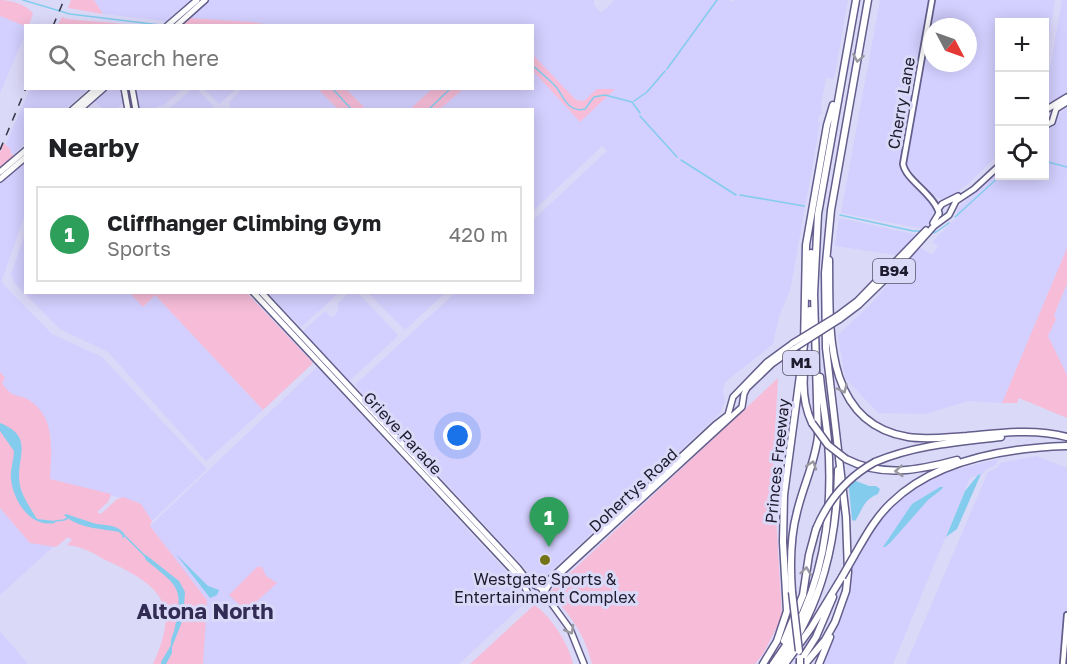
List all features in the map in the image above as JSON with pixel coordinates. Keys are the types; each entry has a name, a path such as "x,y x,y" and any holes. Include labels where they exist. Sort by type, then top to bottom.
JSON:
{"highway":[{"name":"Princes Freeway","path":"814,308 816,238 823,176 856,0"},
{"name":"M1","path":"805,664 831,631 846,591 848,572 847,528 826,348 825,273 831,210 868,0"},
{"name":"Princes Freeway","path":"764,664 777,642 787,611 783,542 784,495 804,345 806,245 827,125 842,79"},
{"path":"823,176 810,265 810,324 803,384 812,423 828,445 846,459 870,469 894,472 1017,448 1066,446"},
{"path":"831,210 830,285 834,360 845,393 862,415 886,430 910,437 1028,432 1052,433 1067,437"},
{"name":"M1","path":"771,664 792,636 808,603 819,569 827,531 828,439 814,308"},
{"path":"799,659 792,592 792,540 796,514 815,457 818,436 814,308"},
{"name":"M1","path":"780,664 809,616 826,569 835,523 837,427"},
{"path":"771,664 800,605 816,529 831,501 855,474 894,454 918,448 1003,436 1040,434 1067,437"},
{"path":"785,664 811,628 872,526 890,504 912,486 946,467 1033,448 1066,446"},
{"path":"799,659 816,636 842,577"},
{"path":"819,664 840,613 846,591"}],"main road":[{"path":"170,24 201,1"},
{"path":"178,24 201,1"},
{"path":"74,108 95,90"},
{"path":"81,108 102,90"},
{"path":"125,90 129,108"},
{"path":"132,90 136,108"},
{"path":"1049,108 1067,97"},
{"path":"1049,123 1053,121 1056,110 1067,102"},
{"path":"1049,111 1054,115"},
{"path":"0,172 24,155"},
{"path":"0,179 24,155"},
{"name":"B94","path":"938,212 943,204 964,193 995,164"},
{"name":"B94","path":"946,217 956,201 974,189 995,169"},
{"path":"943,204 948,205 951,210"},
{"path":"938,212 946,217"},
{"name":"Dohertys Road","path":"838,318 935,221 938,212"},
{"name":"Dohertys Road","path":"544,593 550,583 728,415 732,400 764,365 859,305 908,257 934,226 946,217"},
{"name":"Grieve Parade","path":"255,294 520,578 529,595"},
{"name":"Grieve Parade","path":"263,294 528,581 536,586"},
{"name":"Dohertys Road","path":"639,500 743,404 747,388 794,345"},
{"path":"739,396 743,404 735,408 732,400 739,396"},
{"name":"Dohertys Road","path":"536,586 552,577 629,510"},
{"path":"536,586 542,588 570,629 584,664"},
{"name":"B94","path":"529,595 531,589 536,586"},
{"path":"529,595 532,600 536,601 542,599 544,593"}],"street":[{"name":"Cherry Lane","path":"932,0 903,164 906,171 932,199 938,212"},
{"name":"Cherry Lane","path":"932,199 943,204"},
{"path":"1063,664 1067,615"}],"shaded area":[{"path":"0,0 18,3 33,13 29,24 24,26 0,16"},
{"path":"71,0 94,0 103,14 68,8"},
{"path":"94,0 190,0 166,21 103,14"},
{"path":"209,0 594,0 594,5 601,13 613,2 612,0 730,0 732,2 736,0 848,0 834,79 826,78 821,105 822,113 818,121 820,123 790,291 779,316 773,344 725,382 723,391 725,401 721,412 540,581 538,578 536,580 355,385 454,294 534,294 534,219 607,151 602,146 534,210 534,108 441,108 462,90 534,90 534,72 580,122 615,89 584,101 576,100 534,56 534,24 262,24 188,18"},
{"path":"880,0 930,0 927,18 923,18 923,38 899,168 935,208 929,223 924,229 841,213"},
{"path":"936,0 1055,0 1049,35 1049,18 995,18 995,158 968,184 944,200 936,197 906,166 923,72 977,72 977,18 933,18"},
{"path":"1062,0 1067,0 1067,93 1058,100 1049,102 1049,73"},
{"path":"0,16 24,25 24,37 0,93"},
{"path":"62,17 125,24 58,24"},
{"path":"188,18 264,24 182,24"},
{"path":"534,56 576,100 584,101 597,89 615,89 580,122 534,72"},
{"path":"30,90 87,90 66,108 24,108 24,145 13,155 6,144"},
{"path":"108,90 122,90 125,102 117,108 102,108 94,101"},
{"path":"134,90 181,90 164,105 156,108 140,108 137,95 135,96"},
{"path":"191,90 198,90 213,106 213,108 170,108"},
{"path":"205,90 235,90 219,104"},
{"path":"241,90 319,90 337,108 230,108 230,101"},
{"path":"319,90 347,90 365,108 337,108"},
{"path":"347,90 432,90 412,108 365,108"},
{"path":"431,90 462,90 441,108 411,108"},
{"path":"1067,107 1067,248 1002,403 968,401 926,414 878,413 845,378 838,335 872,303 919,247 932,255 938,246 932,242 957,217 957,209 995,174 995,180 1049,180 1049,124"},
{"path":"4,143 14,156 0,169 0,152"},
{"path":"24,162 24,218 1,282 52,334 102,357 207,469 152,521 140,503 50,479 51,435 32,402 8,393 2,383 5,377 0,372 0,184"},
{"path":"839,218 918,235 896,255 835,246"},
{"path":"24,237 24,293 14,283 11,274"},
{"path":"1067,248 1067,284 1048,336 1067,375 1067,418 1019,398 1017,403 1002,403"},
{"path":"1067,284 1067,375 1048,336"},
{"path":"25,294 131,294 143,307 155,295 263,410 206,461 108,352 60,329"},
{"path":"131,294 248,294 313,363 263,410 155,295 143,307"},
{"path":"268,294 338,294 301,327"},
{"path":"348,294 359,294 397,334 397,337 349,381 303,331 325,311 331,317 335,316 338,303"},
{"path":"369,294 444,294 405,330"},
{"path":"317,367 523,590 527,601 459,664 203,664 206,600 150,526"},
{"path":"0,372 5,378 2,383 6,389 33,403 46,419 50,438 50,479 111,494 108,502 97,512 101,514 116,500 123,497 141,504 152,521 150,526 207,600 203,664 153,664 165,629 165,615 156,592 132,573 86,550 67,545 72,540 68,537 56,547 30,543 0,508"},
{"path":"778,378 773,468 782,617 763,654 755,664 592,664 575,624 548,591 552,590"},
{"path":"1036,456 1067,468 1067,664 906,664 988,472 997,468 1000,463"},
{"path":"998,459 996,465 970,478 893,664 822,664 846,605 852,565 877,524 890,508 913,488 939,474"},
{"path":"0,508 30,543 54,546 0,595"},
{"path":"257,567 262,567 266,576 277,583 246,611 229,595"},
{"path":"534,605 546,615 558,631 568,648 573,664 470,664"},
{"path":"0,631 28,664 0,664"}],"water":[{"path":"0,423 10,428 20,439 22,446 19,483 25,500 37,519 55,521 55,523 38,521 24,511 19,503 11,479 14,451 0,431"},
{"path":"981,474 957,529 946,537 965,491"},
{"path":"848,478 880,489 878,494 866,502 855,521 852,520"},
{"path":"943,487 928,500 890,543 883,547 912,504"},
{"path":"64,515 114,526 125,535 123,539 119,532 76,523"},
{"path":"176,554 208,586 219,590 217,595 210,598"},
{"path":"146,555 179,581 185,592 183,619 166,664 161,664 161,662 171,645 178,613 178,595 171,582 146,560 144,556"}],"waterway":[{"path":"23,0 70,14 152,24"},
{"path":"667,69 717,0"},
{"path":"534,67 575,109 585,109 594,97 605,95 632,102 640,113"},
{"path":"634,101 647,92 665,71"},
{"path":"334,90 350,108"},
{"path":"430,108 449,90"},
{"path":"640,116 677,157"},
{"path":"681,160 736,195"},
{"path":"1049,162 1067,167"},
{"path":"955,217 996,180"},
{"path":"740,195 804,206"},
{"path":"840,215 921,231"},
{"path":"932,233 949,223"},
{"path":"55,521 68,518"},
{"path":"125,536 145,556"}],"railway":[{"path":"54,24 64,0"},
{"path":"0,150 25,90"}],"place":[{"name":"Cliffhanger Climbing Gym","path":"549,547"},
{"name":"Westgate Sports & Entertainment Complex","path":"545,560"}],"district":[{"name":"Altona North","path":"205,611"}]}
